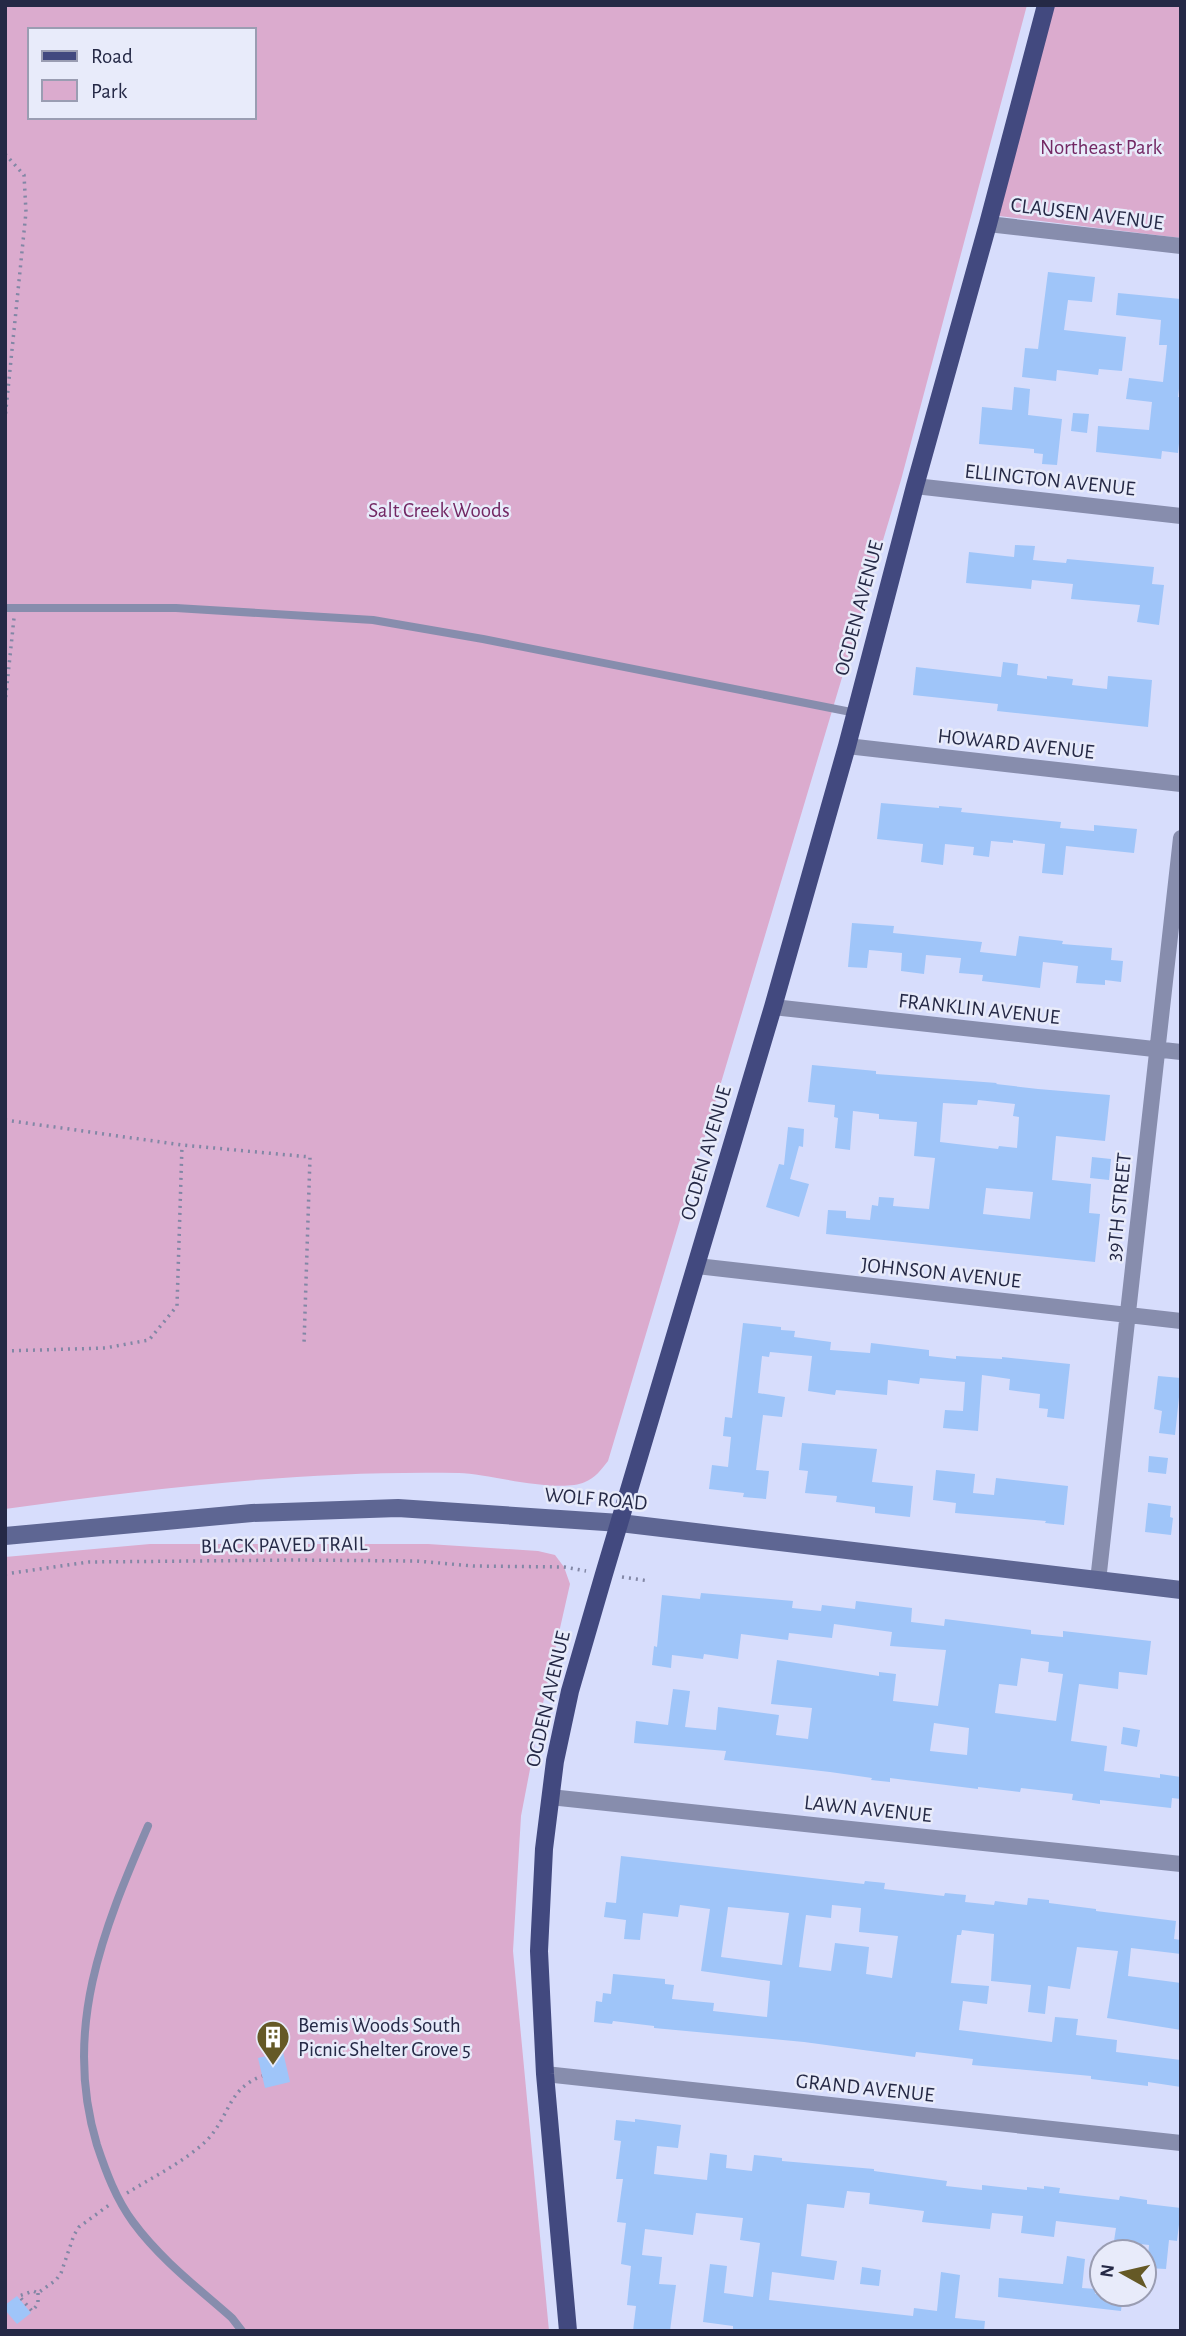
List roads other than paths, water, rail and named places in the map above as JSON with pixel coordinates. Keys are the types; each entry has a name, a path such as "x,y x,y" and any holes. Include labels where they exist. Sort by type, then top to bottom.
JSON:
{"main road":[{"name":"OGDEN AVENUE","path":"568,2331 545,2074 539,1951 544,1849 555,1761 570,1691 773,1007 847,746 1046,5"},
{"name":"WOLF ROAD","path":"5,1536 251,1513 398,1508 620,1523 1181,1590"}],"street":[{"name":"CLAUSEN AVENUE","path":"988,224 1181,246"},
{"name":"ELLINGTON AVENUE","path":"915,486 1181,516"},
{"name":"HOWARD AVENUE","path":"847,746 1181,784"},
{"name":"39TH STREET","path":"1098,1581 1181,838"},
{"name":"FRANKLIN AVENUE","path":"773,1007 1181,1052"},
{"name":"JOHNSON AVENUE","path":"697,1266 1181,1321"},
{"name":"LAWN AVENUE","path":"550,1797 1181,1864"},
{"name":"GRAND AVENUE","path":"545,2074 1181,2143"}],"lane":[{"path":"5,608 176,608 373,620 483,639 856,713"},
{"path":"148,1826 103,1935 93,1978 85,2023 84,2056 91,2124 102,2161 118,2199 134,2222 155,2248 232,2318 242,2331"}],"place":[{"name":"Bemis Woods South Picnic Shelter Grove 5","path":"273,2067"}],"park label":[{"name":"Northeast Park","path":"1101,147"},
{"name":"Salt Creek Woods","path":"439,510"}]}
